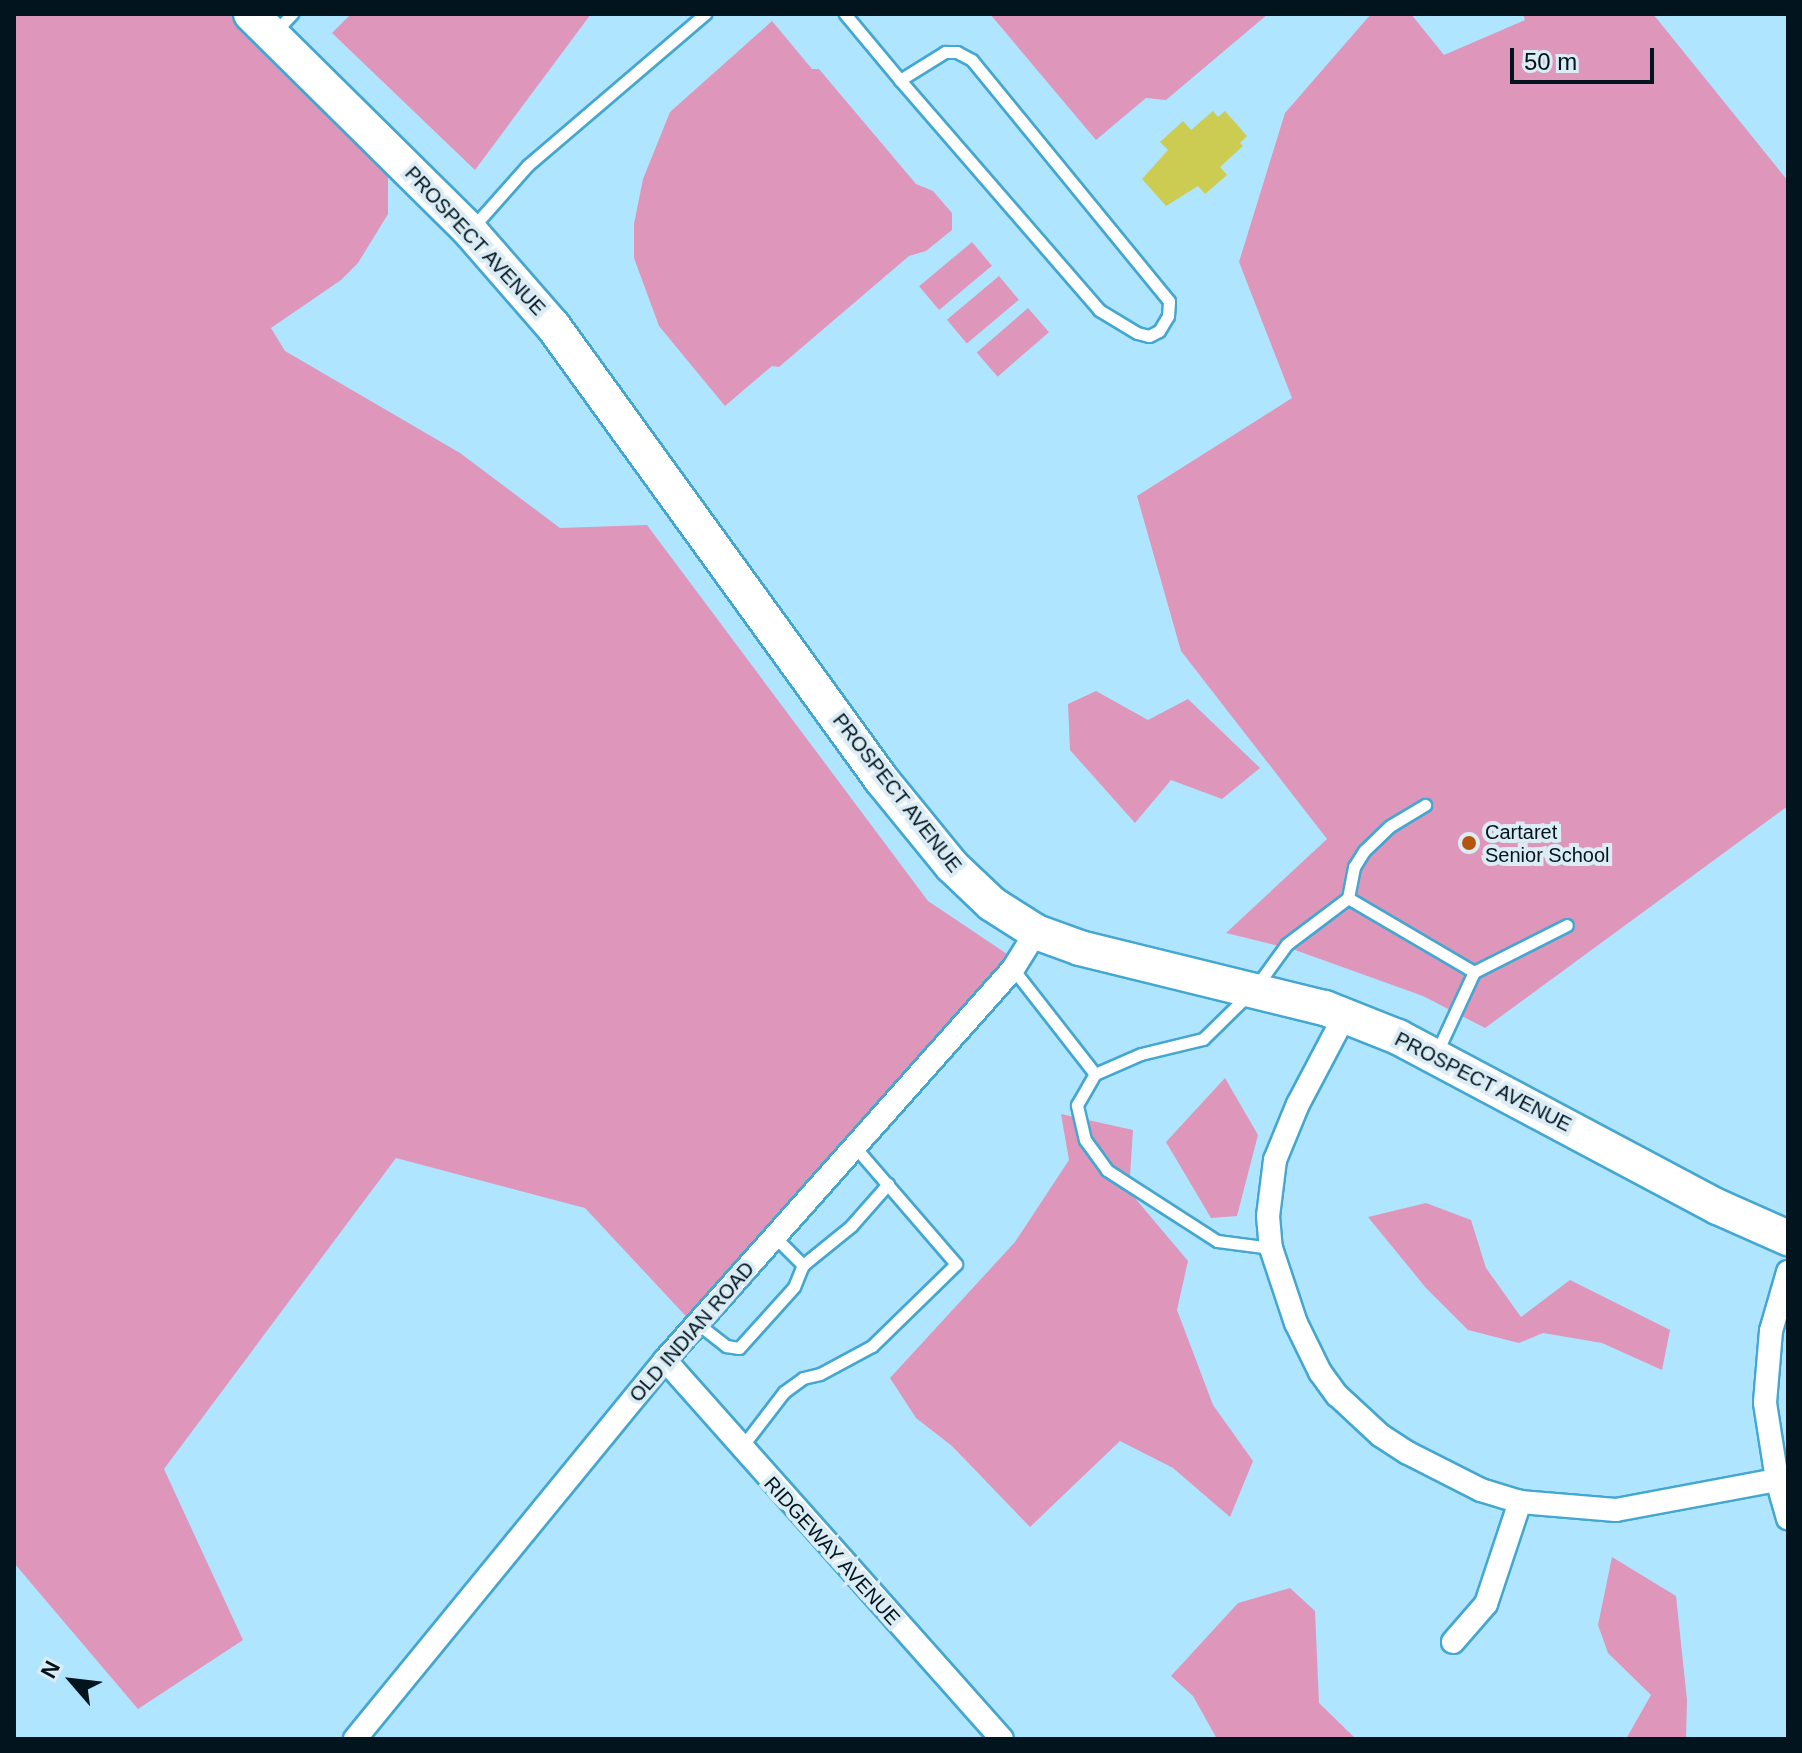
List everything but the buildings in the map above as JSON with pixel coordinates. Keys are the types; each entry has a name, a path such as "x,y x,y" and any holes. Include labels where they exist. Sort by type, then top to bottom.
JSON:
{"main road":[{"name":"PROSPECT AVENUE","path":"272,21 470,231 553,326 922,832 992,904 1036,932 1116,958 1255,988 1345,1015 1436,1054 1718,1207 1788,1238"}],"street":[{"name":"OLD INDIAN ROAD","path":"355,1739 665,1360 1013,969 1036,932"},
{"path":"1345,1015 1298,1104 1275,1160 1269,1188 1271,1248 1296,1323 1320,1372 1337,1395 1380,1435 1408,1453 1481,1490 1520,1502 1569,1509 1616,1510 1777,1480"},
{"path":"1788,1272 1777,1303 1766,1364 1765,1403 1777,1480 1788,1518"},
{"name":"RIDGEWAY AVENUE","path":"665,1360 1002,1739"},
{"path":"1453,1642 1486,1604 1520,1502"}],"lane":[{"path":"470,231 528,165 705,14"},
{"path":"845,14 900,80 1099,310 1127,329 1149,336 1164,324 1170,307 1156,284 972,60 957,52 945,52 900,80"},
{"path":"1271,1248 1217,1241 1107,1170 1085,1140 1077,1105 1095,1074 1141,1054 1203,1039 1255,988 1287,944 1348,898 1354,867 1364,851 1390,826 1425,805"},
{"path":"1348,898 1474,972"},
{"path":"1436,1054 1474,972 1567,925"},
{"path":"1013,969 1095,1074"},
{"path":"741,1448 784,1392 803,1378 820,1374 872,1346 956,1264 855,1147"},
{"path":"698,1324 726,1346 739,1348 794,1287 803,1265 851,1226 888,1184"},
{"path":"775,1237 803,1265"}],"shaded area":[{"path":"14,14 231,14 388,164 388,214 358,263 341,280 271,328 285,351 460,453 560,528 647,525 928,901 1013,958 695,1326 585,1208 396,1158 164,1469 243,1640 138,1709 14,1563"},
{"path":"351,14 591,14 475,170 332,33"},
{"path":"990,14 1268,14 1166,100 1146,98 1096,140"},
{"path":"1371,14 1411,14 1444,55 1525,20 1523,14 1653,14 1788,181 1788,806 1485,1028 1423,996 1295,950 1226,933 1327,839 1181,651 1137,496 1292,398 1239,262 1285,113"},
{"path":"772,21 812,69 819,69 916,184 933,191 952,213 952,230 926,251 909,256 779,367 772,366 725,406 659,326 634,258 634,224 643,179 670,112"},
{"path":"972,242 992,266 939,310 919,286"},
{"path":"999,276 1019,300 967,343 947,320"},
{"path":"1028,308 1049,332 998,377 977,353"},
{"path":"1096,691 1148,720 1188,699 1260,768 1222,799 1171,780 1135,823 1070,750 1068,704"},
{"path":"1225,1078 1258,1135 1237,1216 1211,1218 1166,1142"},
{"path":"1061,1114 1133,1130 1129,1191 1188,1261 1177,1310 1213,1405 1253,1461 1230,1517 1173,1468 1120,1441 1030,1527 952,1446 916,1418 890,1378 1015,1242 1069,1160"},
{"path":"1426,1203 1471,1220 1486,1268 1521,1317 1570,1280 1670,1330 1662,1370 1602,1343 1543,1333 1519,1343 1468,1330 1426,1288 1368,1217"},
{"path":"1612,1557 1676,1596 1687,1700 1686,1739 1626,1739 1651,1695 1608,1653 1598,1625"},
{"path":"1290,1588 1315,1611 1319,1703 1356,1739 1217,1739 1193,1696 1171,1676 1238,1603"}],"place":[{"name":"Cartaret Senior School","path":"1469,843"}]}
